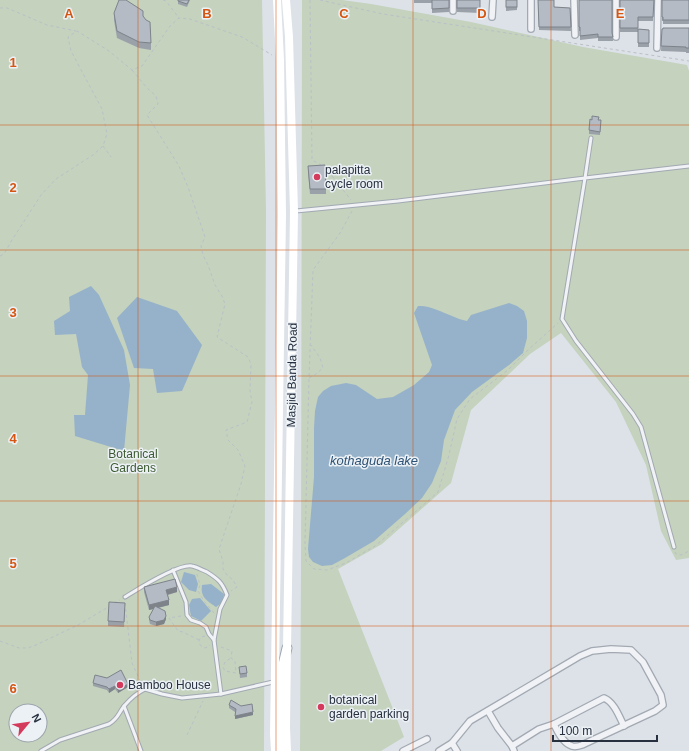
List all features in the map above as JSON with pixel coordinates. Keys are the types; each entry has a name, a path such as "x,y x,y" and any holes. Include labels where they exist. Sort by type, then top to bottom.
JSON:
{"main road":[{"name":"Masjid Banda Road","path":"275,751 274,734 282,215 280,60 277,0"},
{"name":"Masjid Banda Road","path":"286,0 294,212 287,648 287,751"},
{"path":"278,18 287,18"},
{"path":"280,751 282,669 287,648"}],"street":[{"path":"453,0 453,11"},
{"path":"492,17 493,0"},
{"path":"531,0 531,29"},
{"path":"574,0 575,36"},
{"path":"616,0 616,37"},
{"path":"657,48 658,0"},
{"path":"658,28 666,28"},
{"path":"439,751 452,743 470,722 580,656 592,651 611,649 631,650 643,662 661,695 663,705 655,711 582,745 572,746 567,743 558,733 554,724"},
{"path":"488,711 512,748 539,729 554,724 604,698 609,699 624,726"},
{"path":"403,751 427,739"},
{"path":"452,743 457,751"}],"lane":[{"path":"591,138 562,319 576,341 633,414 641,427 674,547"},
{"path":"294,212 689,166"},
{"path":"125,597 173,570 192,565 213,576 222,584 227,594 220,610 214,640 221,694"},
{"path":"173,570 186,602 187,616 191,620 206,627 214,640"},
{"path":"41,751 60,740 109,724 116,720 124,706 136,693 144,689 182,698 221,694 275,681"},
{"path":"124,706 141,751"}],"path":[{"path":"163,0 166,1 179,18"},
{"path":"310,0 312,160 325,167 355,206 340,233 313,270 305,544 306,561 314,569 328,570 346,563 375,546 438,492 449,455 457,419 470,399 508,370 562,319"},
{"path":"320,0 383,14 689,61"},
{"path":"0,8 7,8 47,25 77,31 109,51 132,70 156,96 158,104 147,115 179,166 188,187 205,237 201,246 203,255 215,285 225,304 217,337 248,357 251,364 250,391 252,402 248,422 226,430 228,440 238,450 245,466 241,484 219,550 223,561 223,569 237,587 227,594"},
{"path":"132,70 142,66 170,26 179,18 190,19 242,37 280,60"},
{"path":"0,256 4,254 41,195 56,179 93,155 103,146 107,134 102,109 71,51 68,38 77,31"},
{"path":"103,146 111,157"},
{"path":"309,378 323,368 320,358 311,345"},
{"path":"674,547 676,554 681,555 689,551"},
{"path":"195,567 200,585 198,591 218,618"},
{"path":"0,641 19,648 28,648 78,625 125,597 132,663 144,689"},
{"path":"187,616 169,618 178,631 199,640 200,645 204,648 208,647 214,640"},
{"path":"199,640 201,636 209,634"},
{"path":"215,645 232,651 231,658 225,662 223,666 225,671 236,673 235,661 231,658"},
{"path":"187,735 206,695"}],"green space":[{"name":"Botanical Gardens","path":"0,0 262,0 266,212 264,751 0,751"},
{"path":"302,0 342,0 471,22 583,47 687,65 689,71 689,558 676,560 661,531 646,465 616,402 561,333 530,354 471,410 451,483 382,544 338,569 404,737 381,751 300,751"}],"water":[{"path":"91,286 99,295 124,350 130,385 124,451 75,436 74,415 85,415 88,375 82,367 76,334 55,335 54,321 70,311 69,297"},
{"path":"137,297 177,311 202,345 182,391 157,393 153,369 134,368 117,318"},
{"name":"kothaguda lake","path":"509,303 524,311 527,321 527,338 523,353 472,392 455,410 444,440 441,461 432,483 422,498 374,541 332,565 322,566 313,562 309,557 308,549 314,477 315,411 318,397 323,391 331,386 346,383 356,385 377,399 393,397 414,385 429,372 432,365 414,313 418,306 431,308 467,321 471,315"},
{"path":"184,572 195,575 198,584 196,592 189,590 181,582"},
{"path":"211,584 224,594 223,602 216,607 207,601 202,593 202,585"},
{"path":"200,598 211,611 201,621 191,616 189,605 192,599"}],"building":[{"path":"119,0 126,0 143,11 143,16 150,22 151,43 139,42 117,31 114,13"},
{"path":"178,0 189,0 187,4"},
{"path":"432,0 449,0 449,8 432,9"},
{"path":"457,0 480,0 480,8 457,8"},
{"path":"506,0 517,0 517,7 506,7"},
{"path":"538,0 554,0 554,7 570,8 571,27 539,27"},
{"path":"579,0 612,0 613,37 598,37 598,34 580,36"},
{"path":"620,0 654,0 653,17 638,17 638,28 620,28"},
{"path":"662,0 689,0 689,20 663,20"},
{"path":"663,28 689,28 689,48 661,46"},
{"path":"638,29 649,30 649,43 638,43"},
{"path":"592,116 599,117 598,120 601,120 600,132 589,130 590,119 592,120"},
{"name":"palapitta cycle room","path":"325,165 326,189 310,189 308,166"},
{"path":"175,579 177,587 166,590 169,600 149,605 144,587"},
{"path":"109,602 125,603 124,622 108,621"},
{"path":"155,606 165,611 166,616 164,620 156,622 150,620 149,617"},
{"path":"246,666 247,673 240,674 239,667"},
{"path":"121,670 128,684 118,690 115,686 109,689 93,683 95,675 107,678"},
{"path":"231,700 241,706 252,704 253,712 235,716 236,709 229,705"}],"place":[{"name":"palapitta cycle room","path":"317,177"},
{"name":"Bamboo House","path":"120,685"},
{"name":"botanical garden parking","path":"321,707"}]}
